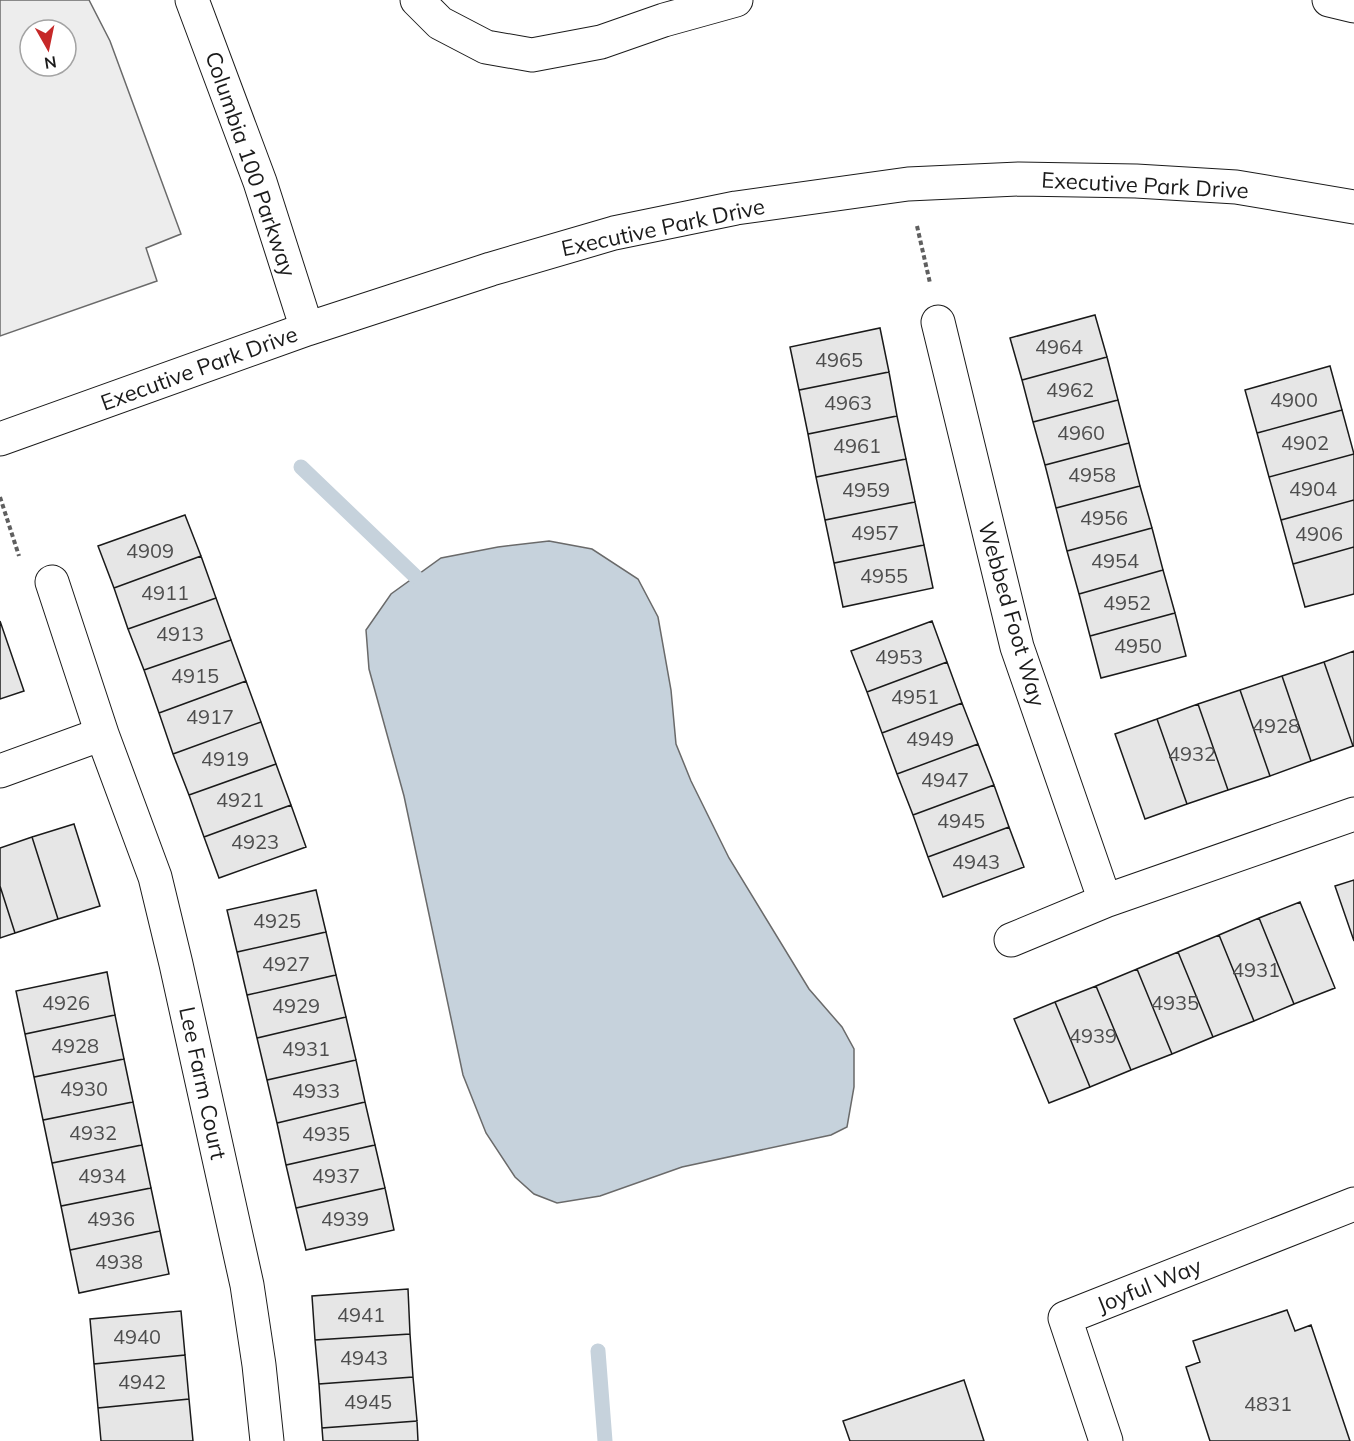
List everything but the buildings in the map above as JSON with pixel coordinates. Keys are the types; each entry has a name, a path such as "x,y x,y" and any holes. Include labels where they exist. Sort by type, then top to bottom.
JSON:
{"street":[{"name":"Columbia 100 Parkway","path":"192,0 260,183 307,329"},
{"path":"417,0 440,23 486,47 532,55 601,42 664,20 736,0"},
{"path":"1329,0 1354,6"},
{"name":"Executive Park Drive","path":"0,439 307,329 491,269 614,233 736,208 908,184 1019,179 1136,181 1236,187 1354,207"},
{"name":"Webbed Foot Way","path":"938,322 1017,647 1105,901"},
{"name":"Lee Farm Court","path":"52,582 102,734 155,877 248,1285 260,1365 267,1441"},
{"path":"0,771 102,734"},
{"path":"1011,940 1105,901 1354,814"},
{"name":"Joyful Way","path":"1106,1441 1065,1318 1354,1204"}],"path":[{"path":"0,497 10,529"}],"shaded area":[{"path":"0,0 89,0 110,41 181,234 146,248 157,281 0,336"},
{"path":"549,541 592,549 638,579 658,617 671,690 676,744 691,781 729,858 809,989 842,1027 854,1049 854,1087 847,1127 831,1135 682,1167 600,1196 557,1203 534,1194 515,1177 486,1133 463,1075 404,796 369,669 366,630 391,594 441,558 498,547"}],"waterway":[{"path":"301,467 415,576"},
{"path":"598,1351 605,1441"}]}
